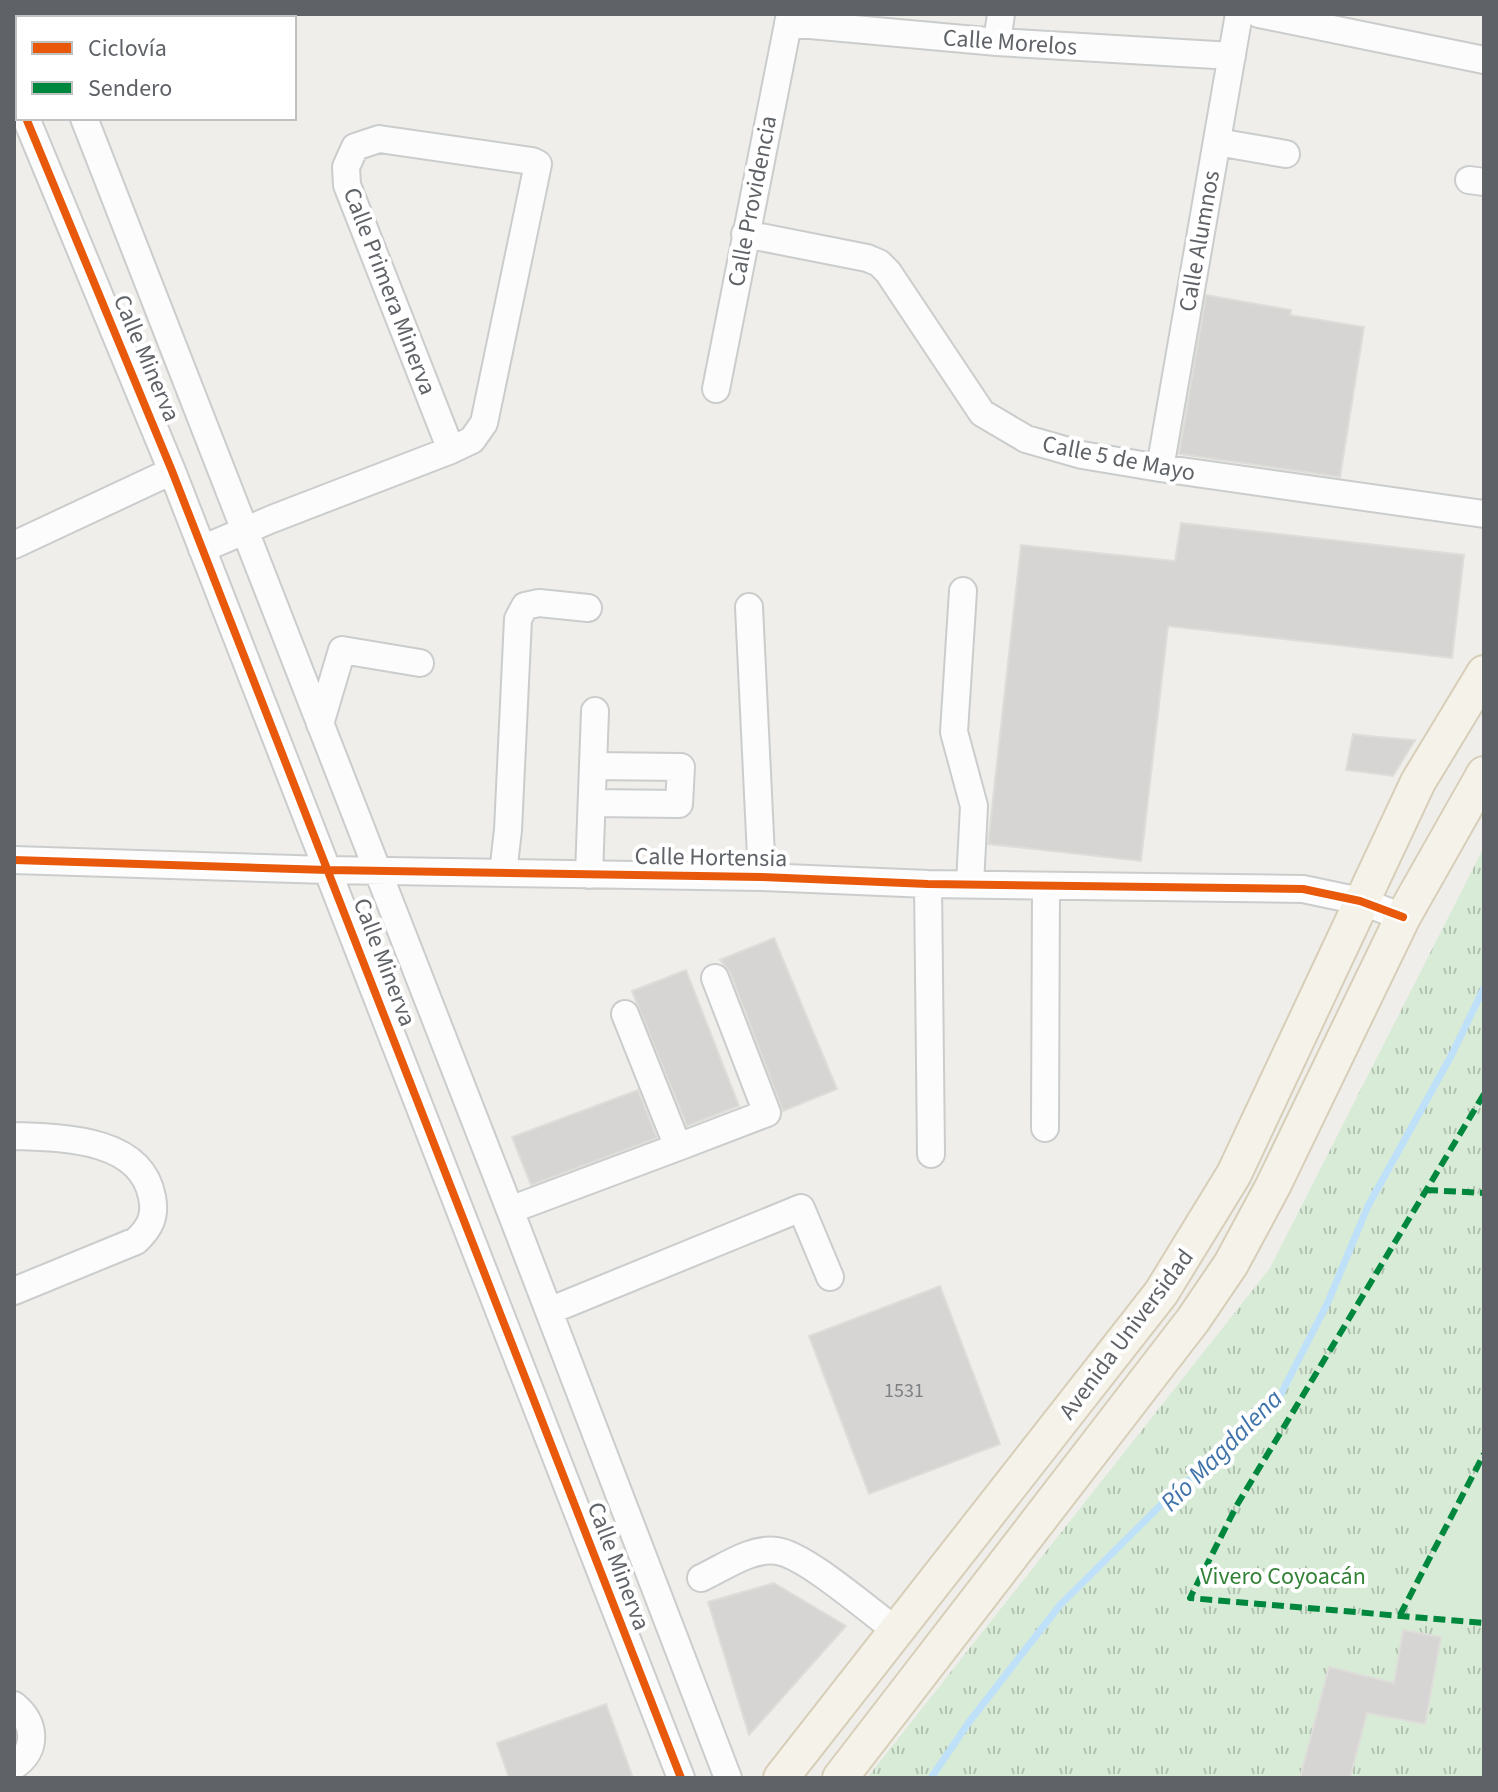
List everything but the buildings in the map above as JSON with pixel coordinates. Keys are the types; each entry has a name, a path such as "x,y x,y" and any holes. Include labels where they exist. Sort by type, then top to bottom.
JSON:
{"main road":[{"name":"Avenida Universidad","path":"781,1778 1161,1293 1193,1244 1234,1174 1418,782 1484,673"},
{"name":"Avenida Universidad","path":"840,1778 1193,1320 1231,1264 1280,1172 1403,917 1484,774"}],"street":[{"path":"997,42 1001,14"},
{"name":"Calle Alumnos","path":"1160,468 1239,14"},
{"path":"1259,14 1374,26 1484,60"},
{"name":"Calle Morelos","path":"789,19 997,42 1232,56"},
{"name":"Calle Providencia","path":"716,389 789,19"},
{"name":"Calle Minerva","path":"27,120 172,471 681,1778"},
{"name":"Calle Minerva","path":"85,120 728,1778"},
{"name":"Calle Primera Minerva","path":"202,549 451,450 472,440 484,423 538,164 379,139 355,147 346,167 347,185 451,450"},
{"path":"1217,142 1286,154"},
{"name":"Calle 5 de Mayo","path":"745,234 879,263 982,413 1026,439 1082,455 1160,468 1484,514"},
{"path":"14,545 172,471"},
{"path":"963,591 954,732 974,806 970,884"},
{"path":"503,873 508,830 518,619 525,606 539,603 588,608"},
{"path":"749,607 762,877"},
{"path":"320,724 342,650 420,663"},
{"path":"589,875 595,711"},
{"path":"592,803 679,804 681,767 593,766"},
{"name":"Calle Hortensia","path":"14,860 377,872 1303,889 1360,901 1403,917"},
{"path":"928,884 931,1154"},
{"path":"1045,1128 1046,886"},
{"path":"510,1210 767,1113 715,978"},
{"path":"625,1014 678,1147"},
{"path":"14,1136 62,1138 105,1145 132,1163 146,1179 152,1194 153,1212 149,1229 136,1241 14,1291"},
{"path":"549,1311 801,1208 830,1277"},
{"path":"701,1578 753,1554 776,1550 801,1559 897,1631"},
{"path":"645,1687 656,1693 672,1694 685,1683 689,1671"},
{"path":"14,1705 24,1713 32,1727 32,1740 23,1761 14,1766"}],"green space":[{"name":"Vivero Coyoacán","path":"1484,847 1484,1778 867,1778 1270,1268"},
{"path":"1484,1461 1484,1620 1407,1612"}],"waterway":[{"name":"Río Magdalena","path":"931,1778 969,1722 1060,1605 1178,1488 1229,1450 1280,1396 1328,1302 1368,1206 1451,1056 1484,988"}],"marked path":[{"path":"1484,1094 1237,1505 1190,1598 1484,1623"},
{"path":"1426,1190 1484,1193"},
{"path":"1400,1615 1484,1454"}],"cycle path":[{"path":"27,120 172,471 681,1778"},
{"path":"14,860 328,870 762,877 928,884 1303,889 1360,901 1403,917"}]}
